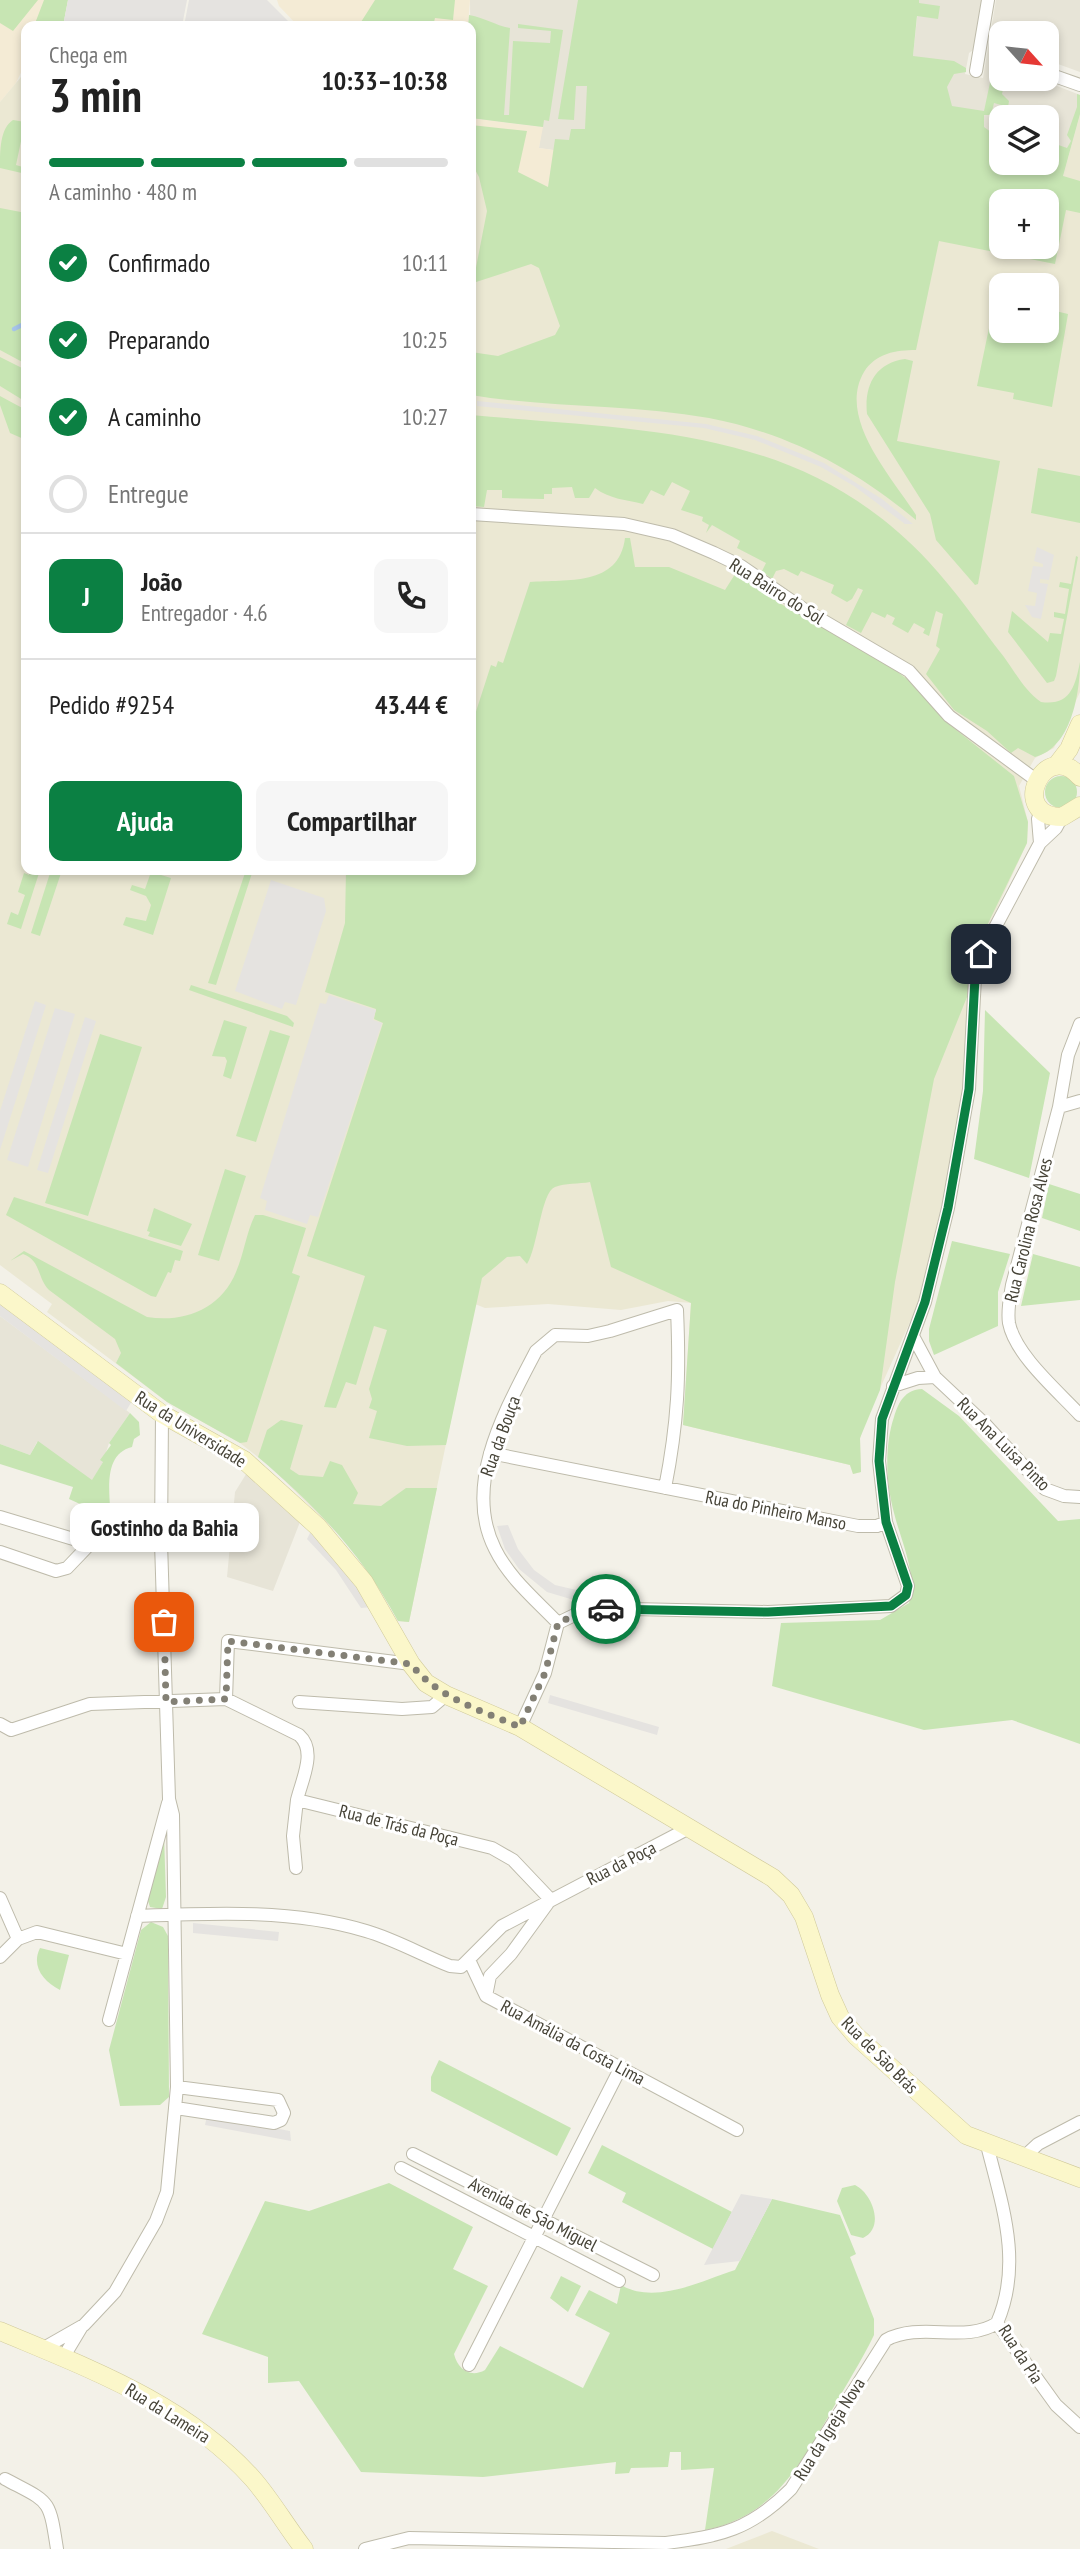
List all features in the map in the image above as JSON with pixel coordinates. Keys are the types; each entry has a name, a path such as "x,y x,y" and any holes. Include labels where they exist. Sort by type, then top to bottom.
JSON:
{"street":[{"path":"976,71 989,0"},
{"path":"1059,78 1080,85"},
{"name":"Rua Bairro do Sol","path":"476,514 649,528 723,558 909,670 949,716 1036,780"},
{"path":"1040,843 1038,819 1041,810 1034,796 1036,780 1041,773 1056,766 1069,749 1080,724"},
{"path":"1056,766 1079,773"},
{"path":"1041,810 1073,815"},
{"path":"520,1727 545,1673 558,1623 589,1608 768,1612 891,1606 906,1595 908,1586 886,1522 879,1440 882,1419 925,1302 959,1154 972,1058 975,978 981,954 1040,843 1073,815"},
{"name":"Rua Carolina Rosa Alves","path":"1080,1024 1068,1055 1059,1107 1015,1272 1008,1311 1010,1326 1023,1353 1080,1415"},
{"path":"1059,1107 1080,1101"},
{"name":"Rua da Universidade","path":"0,1293 162,1414 244,1460 318,1527 364,1582 411,1664 426,1683 446,1695 520,1727 691,1827"},
{"name":"Rua da Bouça","path":"558,1623 517,1581 496,1552 485,1526 483,1480 490,1454 531,1360 549,1338 555,1335 587,1336 610,1331 677,1310 680,1380 676,1433 665,1488"},
{"name":"Rua Ana Luisa Pinto","path":"913,1336 935,1377 985,1424 1045,1489 1064,1496 1080,1497"},
{"path":"893,1387 906,1381 935,1377"},
{"path":"63,2358 84,2325 115,2292 128,2273 163,2206 170,2174 177,2083 176,1915 173,1815 169,1799 161,1542 162,1414"},
{"name":"Rua do Pinheiro Manso","path":"490,1454 858,1526 877,1526 886,1522"},
{"path":"2,1519 90,1544 161,1542"},
{"path":"0,1552 56,1572 67,1568 90,1544"},
{"path":"226,1699 228,1641 411,1664"},
{"path":"299,1702 422,1708 432,1707 446,1695"},
{"path":"0,1724 11,1730 90,1704 226,1699 299,1735 307,1742 309,1751 297,1800 293,1836 296,1868"},
{"path":"109,2020 169,1799"},
{"name":"Rua de Trás da Poça","path":"297,1800 492,1848 513,1860 550,1899"},
{"name":"Rua da Poça","path":"470,1962 502,1926 691,1827"},
{"name":"Rua de São Brás","path":"691,1827 773,1878 791,1895 804,1917 830,1995 841,2017 884,2063 966,2135 1080,2178"},
{"path":"0,1898 18,1939"},
{"name":"Rua da Poça","path":"486,1996 490,1976 511,1954 550,1899"},
{"path":"137,1916 294,1917 333,1922 369,1931 450,1966 461,1967 470,1962"},
{"path":"0,1957 18,1939 37,1932 127,1954"},
{"name":"Rua Amália da Costa Lima","path":"470,1962 486,1996 737,2130"},
{"path":"469,2365 621,2067"},
{"path":"176,2108 274,2123 281,2120 284,2113 278,2100 177,2083"},
{"path":"1026,2156 1038,2144 1080,2122"},
{"name":"Rua da Pia","path":"987,2145 1010,2240 1011,2276 997,2323 1056,2405 1080,2427"},
{"name":"Avenida de São Miguel","path":"414,2154 653,2275"},
{"name":"Avenida de São Miguel","path":"401,2168 619,2281"},
{"name":"Rua da Igreja Nova","path":"365,2549 401,2539 455,2545 610,2546 666,2543 705,2538 742,2528 775,2505 791,2489 886,2340 912,2331 986,2330 997,2323"},
{"path":"42,2348 84,2325"},
{"name":"Rua da Lameira","path":"0,2330 149,2398 193,2425 254,2480 301,2547"},
{"path":"2,2482 44,2500 51,2512 57,2549"}],"shaded area":[{"path":"0,0 57,0 46,21 21,21 21,72 0,102"},
{"path":"68,0 187,0 183,21 64,21"},
{"path":"189,0 267,0 288,21 185,21"},
{"path":"277,0 470,0 468,21 293,21"},
{"path":"470,0 639,0 628,115 548,188 553,150 539,148 542,127 476,119 476,21 470,21"},
{"path":"919,0 984,0 976,48 969,53 965,74 983,78 989,42 989,91 1059,91 1059,87 1080,95 1080,114 1063,176 1053,179 1046,175 1059,175 1059,105 989,105 989,136 911,74"},
{"path":"996,0 1080,0 1080,72 1059,64 1059,21 992,21"},
{"path":"21,77 21,875 476,875 476,152 654,241 989,166 989,175 1046,175 1053,179 1063,176 1080,114 1080,692 1054,748 1035,758 1019,786 1028,822 1027,843 971,965 963,1096 944,1195 919,1302 864,1424 860,1439 861,1472 853,1474 850,1465 683,1425 691,1303 668,1301 621,1310 548,1304 485,1308 475,1304 409,1622 398,1621 376,1579 353,1549 272,1468 240,1443 167,1402 47,1312 52,1304 0,1265 0,102"},
{"path":"476,119 543,127 539,148 554,150 548,188 476,152"},
{"path":"477,401 706,424 757,436 824,463 882,499 913,524 905,524 854,486 821,467 755,440 704,428 477,406"},
{"path":"1037,547 1054,555 1049,580 1040,579 1040,583 1048,584 1041,619 1032,617 1025,605 1035,606 1037,593 1028,591 1033,566 1043,567 1043,564 1034,561"},
{"path":"271,880 324,898 326,911 296,1005 285,1002 282,1009 235,991"},
{"path":"329,995 376,1010 373,1020 382,1023 318,1217 310,1215 307,1224 265,1210 267,1201 260,1198 320,1003 326,1004"},
{"path":"35,1001 46,1005 0,1150 0,1111"},
{"path":"55,1008 75,1014 28,1167 7,1160"},
{"path":"85,1017 96,1021 48,1173 37,1170"},
{"path":"0,1303 132,1401 126,1411 0,1316"},
{"path":"0,1316 130,1413 109,1443 103,1462 92,1481 37,1442 30,1455 0,1444"},
{"path":"248,1471 300,1522 273,1591 227,1577 235,1492"},
{"path":"508,1525 518,1549 534,1570 555,1585 585,1592 584,1603 547,1592 519,1569 505,1549 497,1526"},
{"path":"311,1531 339,1560 372,1607 361,1608 336,1570 307,1539"},
{"path":"550,1695 659,1727 657,1735 548,1703"},
{"path":"193,1923 279,1932 278,1941 193,1933"},
{"path":"207,2116 290,2131 291,2141 205,2125"},
{"path":"741,2194 772,2199 740,2261 704,2265"},
{"path":"772,2531 819,2549 726,2549"}],"green space":[{"path":"0,0 38,0 13,31 0,23"},
{"path":"44,0 68,0 64,21 36,21"},
{"path":"375,0 455,0 453,20 435,18 434,21 362,21"},
{"path":"578,0 919,0 919,3 940,6 938,19 917,16 913,56 954,61 966,68 966,72 954,74 947,87 952,106 984,111 989,87 989,91 1003,91 1002,94 1009,101 1008,105 989,105 989,115 984,115 984,127 989,131 989,175 1059,175 1059,145 1067,148 1071,141 1067,135 1077,107 1077,94 1080,95 1080,114 1063,176 1080,181 1080,213 1066,210 1059,244 1059,189 989,189 989,251 939,241 916,350 887,354 874,361 864,372 857,390 857,408 870,446 916,515 916,520 845,469 793,443 738,425 680,414 476,396 476,353 498,356 555,335 560,326 539,268 531,264 476,282 476,268 487,211 476,171 476,126 527,131 518,172 548,187 555,139 569,140 571,129 585,129 587,86 576,86 574,120 558,119"},
{"path":"469,15 510,28 504,115 509,115 513,41 550,43 551,31 518,28 518,24 563,30 549,121 544,120 543,127 476,119 476,21 468,21"},
{"path":"13,120 21,121 21,141 16,165 21,166 21,173 0,168 3,134"},
{"path":"0,208 21,212 21,361 0,350"},
{"path":"1030,259 1056,259 1055,264"},
{"path":"1059,312 1068,314 1052,407 1013,399 1014,393 977,386 989,328 989,343 1059,343"},
{"path":"0,357 21,368 21,399 0,386"},
{"path":"905,359 913,361 897,441 1000,461 978,584 975,585 936,540 930,514 867,414 867,394 874,377 886,365"},
{"path":"0,396 21,407 21,438 10,433 0,405"},
{"path":"476,415 657,432 716,443 773,459 827,483 879,516 928,561 967,608 1025,687 1041,702 1059,701 1070,693 1080,662 1078,689 1071,718 1057,743 1047,752 1035,757 1018,748 1011,753 987,731 954,710 926,674 940,649 936,646 943,614 936,611 929,636 923,633 925,629 914,623 908,633 892,624 895,618 887,614 885,618 872,612 861,633 846,625 863,590 858,588 847,602 831,593 834,585 801,571 798,576 784,569 776,571 772,579 762,571 766,563 737,548 740,541 712,525 706,533 709,525 702,521 703,517 681,510 690,491 672,482 664,496 651,490 643,504 612,497 595,488 589,498 575,498 572,487 552,488 552,494 544,494 544,499 502,498 502,490 487,490 484,507 476,506"},
{"path":"1038,468 1080,476 1080,523 1031,513"},
{"path":"625,538 630,538 635,567 669,567 725,590 737,571 781,604 886,663 908,680 945,721 1014,776 1028,822 1027,843 981,938 971,965 967,997 934,1079 895,1282 880,1390 860,1438 861,1472 853,1474 850,1465 683,1425 691,1303 611,1267 590,1182 559,1186 550,1191 527,1264 520,1256 507,1257 482,1278 446,1445 407,1446 369,1438 377,1411 369,1408 372,1399 369,1389 387,1330 374,1326 356,1385 346,1382 336,1408 324,1407 365,1276 307,1256 383,1023 374,1019 376,1009 325,992 345,923 346,875 476,875 476,712 491,665 496,667 498,661 503,663 530,582 575,580 602,573 613,565 621,554"},
{"path":"1076,556 1078,557 1056,676 1054,681 1047,683 1008,632 1012,611 1048,642 1050,633 1061,634 1064,619 1054,617 1054,612 1065,614 1069,589 1059,587 1060,582 1071,584"},
{"path":"1061,776 1072,781 1077,792 1072,803 1061,808 1050,803 1045,792 1050,781"},
{"path":"23,875 38,875 21,929 7,924 11,912 18,915 25,895 18,892"},
{"path":"49,875 60,875 40,936 31,933"},
{"path":"150,875 171,878 153,935 123,925 126,917 146,921 151,905 146,896 130,890 132,885 145,889"},
{"path":"244,875 251,875 216,985 208,983"},
{"path":"191,985 287,1016 294,1023 293,1027 189,990"},
{"path":"985,1010 1050,1073 1029,1178 974,1159 983,1091"},
{"path":"224,1020 247,1027 231,1079 223,1076 227,1061 225,1057 212,1056"},
{"path":"270,1030 290,1036 256,1142 236,1136"},
{"path":"100,1034 142,1047 88,1216 45,1203"},
{"path":"225,1169 246,1176 219,1261 198,1255"},
{"path":"1049,1184 1080,1194 1080,1231 1042,1218"},
{"path":"14,1197 183,1251 180,1261 175,1260 171,1273 168,1272 156,1297 151,1296 6,1215"},
{"path":"154,1208 192,1224 181,1246 148,1236"},
{"path":"255,1215 306,1228 292,1273 300,1276 247,1442 240,1443 167,1402 116,1363 121,1353 115,1339 49,1290 33,1260 23,1254 10,1261 24,1251 147,1317 174,1318 200,1311 211,1304 229,1285 239,1265"},
{"path":"952,1241 1010,1254 998,1292 998,1326 934,1355 929,1341 929,1329"},
{"path":"1033,1254 1080,1267 1080,1300 1021,1306"},
{"path":"922,1389 959,1416 1058,1521 1080,1519 1080,1744 1012,1720 924,1730 772,1686 781,1623 880,1620 909,1603 910,1570 891,1501 887,1453 891,1429 901,1401 907,1394"},
{"path":"130,1413 139,1422 140,1435 134,1439 132,1447 115,1459 111,1468 109,1491 111,1524 122,1524 122,1530 92,1529 74,1520 80,1504 69,1499 73,1487 0,1464 0,1444 30,1455 38,1441 92,1480 103,1462 100,1460 111,1445 109,1443"},
{"path":"281,1420 303,1425 290,1469 299,1475 323,1477 330,1461 342,1465 358,1493 353,1504 381,1506 406,1488 437,1488 409,1622 398,1621 369,1574 336,1532 300,1494 258,1457 267,1430"},
{"path":"164,1835 166,1897 162,1909 150,1907 148,1901"},
{"path":"151,1922 163,1927 168,1936 169,2097 160,2105 120,2106 109,2050 141,1930"},
{"path":"40,1948 69,1955 60,1990 40,1972 37,1961"},
{"path":"439,2060 571,2128 557,2156 431,2091 431,2077"},
{"path":"602,2145 732,2212 713,2249 622,2202 626,2193 588,2173"},
{"path":"389,2183 473,2227 453,2269 488,2286 454,2354 462,2368 470,2373 485,2370 500,2346 583,2388 610,2333 575,2315 589,2290 617,2304 621,2285 634,2291 663,2292 735,2270 772,2199 840,2215 856,2254 850,2257 874,2319 874,2335 809,2450 782,2485 767,2501 749,2513 729,2523 705,2530 714,2468 681,2470 681,2452 670,2452 668,2467 631,2468 629,2473 615,2474 616,2462 483,2477 361,2472 299,2381 268,2383 268,2357 202,2334 265,2201 309,2211"},
{"path":"855,2185 867,2196 874,2211 874,2227 863,2238 851,2235 837,2201 842,2188"},
{"path":"561,2276 581,2286 568,2312 550,2298"}],"waterway":[{"path":"14,329 21,326"}],"way so far":[{"path":"164,1622 166,1702 226,1699 228,1641 411,1664 426,1683 446,1695 520,1727 545,1673 558,1623 589,1608 606,1609"}],"place":[{"name":"Gostinho da Bahia","path":"164,1622"}],"route":[{"path":"606,1609 768,1612 891,1606 906,1595 908,1586 903,1564 886,1522 879,1440 882,1419 925,1302 948,1208 969,1089 975,978 981,954"}]}
